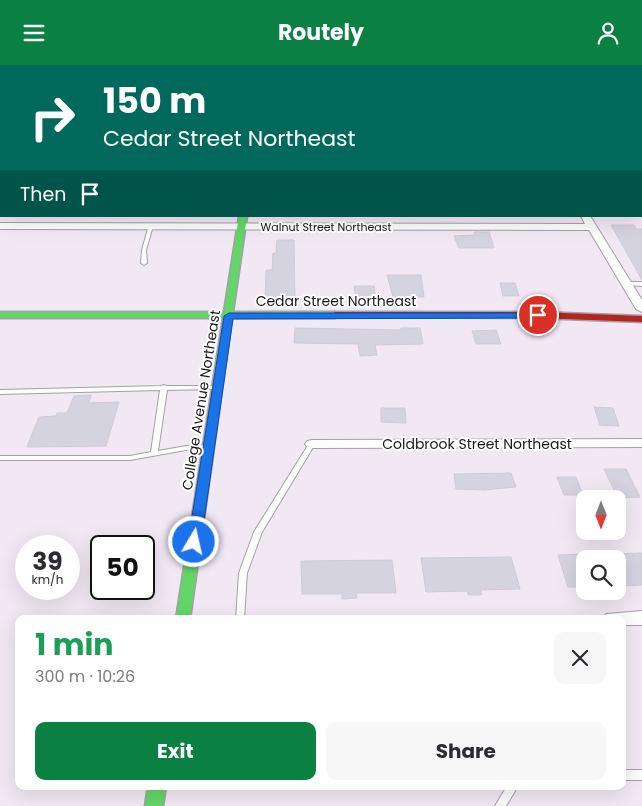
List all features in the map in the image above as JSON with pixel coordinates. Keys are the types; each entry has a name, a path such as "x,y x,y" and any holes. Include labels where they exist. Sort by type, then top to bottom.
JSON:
{"street":[{"path":"586,217 642,309"},
{"name":"Walnut Street Northeast","path":"0,226 151,226 243,221 592,227"},
{"name":"College Avenue Northeast","path":"184,615 243,221"},
{"name":"Cedar Street Northeast","path":"0,315 538,315 642,319"},
{"name":"Coldbrook Street Northeast","path":"312,444 642,443"},
{"path":"626,619 642,618"},
{"path":"154,806 156,790"}],"lane":[{"path":"144,263 144,250 151,226"},
{"path":"627,284 642,284"},
{"path":"154,453 164,387"},
{"path":"0,392 218,387"},
{"path":"240,615 243,573 258,532 312,444"},
{"path":"0,459 130,458 186,448 209,447"},
{"path":"626,775 642,775"},
{"path":"500,806 510,790"}],"building":[{"path":"611,225 634,225 637,229 642,229 642,280"},
{"path":"474,232 489,232 494,248 459,248 454,236 475,235"},
{"path":"277,240 294,240 295,301 265,301 266,270 272,270 273,253 276,253"},
{"path":"387,275 421,275 424,297 393,297"},
{"path":"500,283 515,283 519,296 503,296"},
{"path":"354,286 374,286 376,299 356,299"},
{"path":"295,328 401,330 401,328 420,328 423,344 375,345 377,355 360,356 358,344 294,343"},
{"path":"496,330 501,344 476,344 472,331"},
{"path":"91,395 89,403 119,402 106,446 27,447 39,417 67,413 74,396"},
{"path":"594,407 613,408 619,426 600,425"},
{"path":"381,408 405,408 406,423 381,422"},
{"path":"604,469 626,469 640,497 626,498 626,490 614,490"},
{"path":"511,473 516,487 484,490 456,489 454,474"},
{"path":"557,477 576,477 581,490 576,490 576,495 564,495"},
{"path":"642,553 642,585 626,586 626,554"},
{"path":"576,554 576,587 568,587 558,555"},
{"path":"511,557 520,589 481,590 482,595 468,595 467,591 426,592 421,558"},
{"path":"392,560 396,593 356,593 357,598 342,599 342,594 302,594 301,561"}],"traffic: fast":[{"path":"184,615 243,217"},
{"path":"0,315 335,315"},
{"path":"154,806 156,790"}],"traffic: jam":[{"path":"335,315 538,315 642,319"}],"route":[{"path":"194,542 229,316 538,315"}]}
